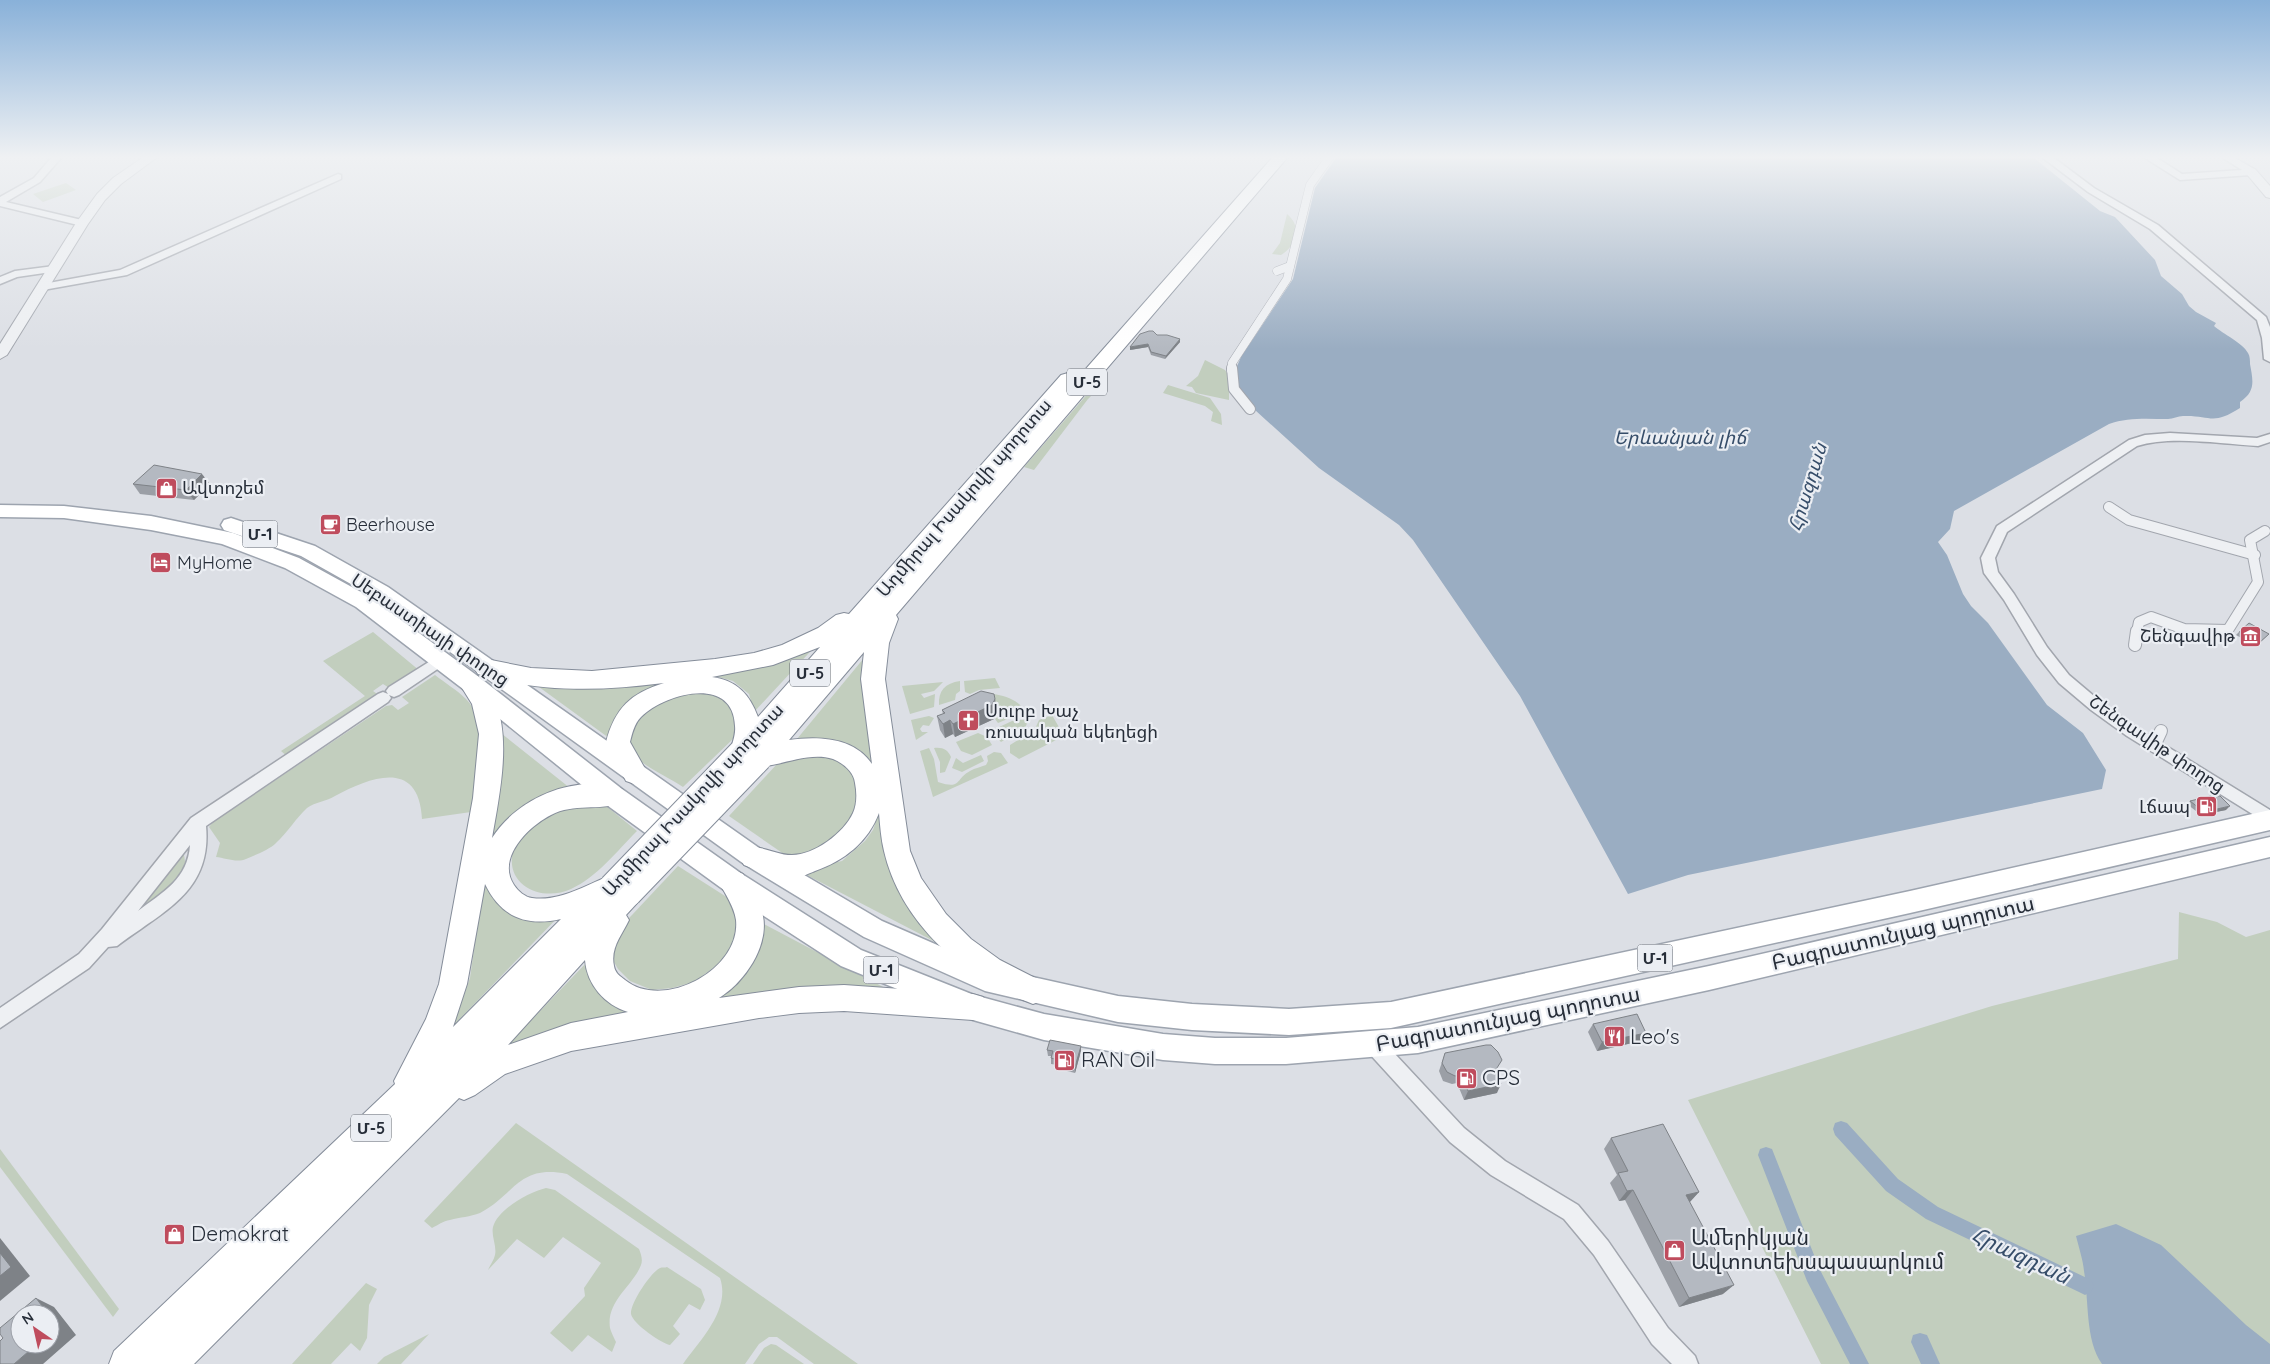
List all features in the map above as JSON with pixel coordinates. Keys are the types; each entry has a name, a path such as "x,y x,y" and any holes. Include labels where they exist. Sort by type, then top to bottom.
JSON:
{"highway":[{"name":"Ադմիրալ Իսակովի պողոտա","path":"886,600 980,478 1209,222"},
{"name":"Ադմիրալ Իսակովի պողոտա","path":"126,1364 620,890 750,755 1223,222"},
{"path":"397,1103 439,1024 453,984 466,919 486,798 491,734 478,675 592,680 666,674 752,663 791,652 822,638 886,600"},
{"path":"886,600 877,643 873,678 897,851 910,884 936,924 961,948 990,969 1033,991"},
{"path":"635,774 618,742 621,727 631,712 655,695 683,686 705,684 720,686 734,695 744,711 747,721 750,755 811,748 841,752 862,766 867,778 870,798 869,808 855,832 844,843 829,853 797,866 787,866 753,857"},
{"path":"613,796 585,794 563,799 533,812 517,825 504,840 499,851 496,874 504,893 511,902 536,910 572,905 620,890"},
{"path":"620,890 600,951 599,963 601,973 613,990 623,996 641,1003 664,1005 690,998 712,987 724,977 744,951 750,925 749,914 733,882"},
{"name":"Ադմիրալ Իսակովի պողոտա","path":"169,1364 429,1108 620,890"},
{"path":"429,1108 496,1063 571,1037 627,1026 808,999 844,998 973,1007"}],"main road":[{"name":"Սեբաստիայի փողոց","path":"0,498 70,506 226,538 292,563 363,602 440,660 478,675 635,774"},
{"name":"Սեբաստիայի փողոց","path":"0,511 70,506 136,506 192,515 239,526 308,551 381,592 478,675 613,796"},
{"name":"Բագրատունյաց պողոտա","path":"635,774 753,857 873,929 985,979 1118,1009 1192,1017 1289,1022 1391,1015 1693,950 2270,819"},
{"name":"Բագրատունյաց պողոտա","path":"613,796 733,882 851,958 973,1007 1044,1027 1163,1047 1215,1050 1286,1051 1374,1046 1418,1040 1709,978 2270,847"},
{"path":"2211,833 2234,856"},
{"path":"1693,950 1709,978"}],"street":[{"path":"0,355 82,223 77,222"},
{"path":"43,287 123,273 238,222"},
{"path":"1250,409 1233,387 1230,380 1232,363 1288,279 1301,222"},
{"path":"2145,222 2154,227 2262,319 2268,338 2270,359"},
{"path":"1277,270 1290,266"},
{"path":"1,282 15,274 54,269"},
{"name":"Շենգավիթ փողոց","path":"2270,438 2249,442 2155,438 2133,443 2002,529 1988,558 1991,573 2009,597 2042,651 2064,678 2096,706 2154,746 2270,819"},
{"path":"2109,507 2130,520 2255,555"},
{"path":"2134,645 2139,622 2150,617 2184,629 2228,630 2258,582 2255,555 2250,540 2265,531"},
{"path":"82,962 108,935 197,823 440,660"},
{"path":"2154,746 2161,731"},
{"path":"0,1019 82,962 176,890 192,872 196,859 197,823"},
{"path":"1374,1046 1457,1134 1498,1168 1571,1212 1601,1248 1660,1336 1687,1364"}],"green space":[{"path":"1285,222 1293,222 1296,236 1291,247 1281,255 1272,254 1280,243"},
{"path":"1205,360 1225,370 1229,376 1229,400 1196,393 1192,387 1186,386 1198,376"},
{"path":"1097,383 1103,384 1088,399 1034,470 1024,467"},
{"path":"1168,385 1210,398 1221,414 1222,425 1211,421 1213,412 1205,406 1163,393"},
{"path":"373,632 420,671 391,689 383,684 373,691 380,696 288,757 281,751 365,696 323,661"},
{"path":"821,640 754,712 749,694 733,681 715,676 686,678 609,738 539,687 624,683"},
{"path":"864,658 880,781 947,948 799,871 842,861 865,841 873,830 877,818 869,764 792,745"},
{"path":"435,675 466,699 478,721 481,749 480,764 476,805 471,812 422,819 419,800 412,787 403,780 391,778 378,779 310,806 276,843 262,852 239,861 216,857 220,843 209,827 213,822 386,706 392,705 398,710 409,703 402,697"},
{"path":"995,678 1000,688 979,690 970,694 965,692 964,681"},
{"path":"960,681 960,691 956,694 955,700 939,705 941,692 944,688"},
{"path":"943,682 934,691 921,694 924,698 935,694 934,707 910,714 902,686"},
{"path":"687,692 718,694 740,716 734,738 683,787 641,762 632,751 630,744 634,728 649,709 662,700"},
{"path":"993,694 1013,700 1021,706 1027,715 1010,718 998,723 995,719 1001,711 1000,707 993,703"},
{"path":"1052,715 1060,729 1058,732 1062,737 1019,759 1010,753 1010,745 1035,729 1039,720"},
{"path":"929,716 934,718 929,726 923,725 920,729 922,732 928,732 916,740 911,720"},
{"path":"1029,719 1025,728 1001,742 993,734 995,729 1012,721"},
{"path":"497,730 570,788 543,799 489,883 563,912 453,1026 470,978 482,892"},
{"path":"978,733 987,737 992,745 972,755 961,751 956,742"},
{"path":"929,748 934,759 938,782 951,785 955,784 970,771 986,765 988,761 987,756 994,752 1001,753 1008,763 933,797 920,751"},
{"path":"934,748 945,750 951,757 945,772 940,773 940,762"},
{"path":"801,755 836,758 853,770 863,796 842,835 804,855 791,859 729,816 777,764"},
{"path":"981,755 984,761 962,772 952,768 956,758 963,763"},
{"path":"600,801 637,831 606,863 580,884 559,893 537,892 519,880 514,872 512,861 514,848 522,833 531,824 548,812"},
{"path":"183,848 186,868 184,875 133,919"},
{"path":"678,866 736,903 744,921 723,961 694,982 672,988 652,990 630,981 618,969 612,955 616,932"},
{"path":"2179,912 2217,922 2246,937 2270,930 2270,1364 1821,1364 1688,1100 1992,1006 2178,959"},
{"path":"758,921 904,998 873,993 491,1062 590,959 590,969 687,1006"},
{"path":"516,1123 858,1364 814,1364 777,1337 769,1337 759,1344 745,1364 683,1364 705,1335 718,1313 722,1290 720,1278 567,1174 551,1172 538,1173 527,1177 492,1206 480,1213 445,1221 432,1228 424,1221"},
{"path":"0,1149 119,1309 113,1317 0,1167"},
{"path":"546,1188 555,1190 639,1249 642,1259 641,1265 612,1310 610,1328 616,1342 612,1352 588,1335 572,1352 550,1333 585,1296 584,1288 601,1263 563,1237 544,1258 517,1239 488,1270 495,1255 493,1227 496,1220 515,1202 531,1193"},
{"path":"667,1267 701,1289 705,1300 700,1310 689,1304 673,1326 680,1334 670,1345 648,1333 637,1323 631,1314 637,1296 646,1282 656,1271"},
{"path":"366,1283 377,1289 369,1305 367,1338 360,1351 351,1343 331,1364 292,1364"},
{"path":"429,1334 401,1364 377,1364 384,1357"},
{"path":"771,1344 776,1345 804,1364 753,1364 764,1348"}],"water":[{"name":"Երևանյան լիճ","path":"1307,222 2119,222 2155,260 2161,276 2182,294 2189,306 2216,323 2214,326 2245,349 2250,357 2252,385 2249,394 2240,402 2240,408 2223,417 2183,416 2168,419 2131,419 2109,424 1954,511 1950,529 1938,542 1947,555 1963,594 1971,606 1988,623 2047,705 2083,733 2106,770 2102,789 1688,875 1628,894 1520,696 1413,540 1399,525 1319,468 1255,410 1237,388 1235,371 1241,357 1293,279"},
{"path":"2116,1224 2161,1245 2246,1325 2270,1344 2270,1364 2102,1364 2090,1332 2086,1282 2076,1236"}],"building":[{"path":"1153,331 1157,335 1167,335 1180,339 1166,356 1151,352 1148,344 1130,347 1140,334"},
{"path":"154,465 202,474 186,490 133,484"},
{"name":"Շենգավիթ","path":"2249,623 2269,634 2259,643 2239,632"},
{"path":"981,691 994,694 995,699 992,705 953,724 950,720 943,724 937,716 945,713 942,710"},
{"name":"Լճապ","path":"2220,796 2230,806 2204,812 2190,801"},
{"path":"1637,1014 1646,1033 1602,1042 1593,1024"},
{"name":"RAN Oil","path":"1050,1040 1081,1046 1075,1067 1058,1064 1059,1060 1051,1058 1053,1051 1047,1050"},
{"name":"CPS","path":"1491,1045 1498,1052 1502,1060 1495,1071 1501,1084 1468,1091 1461,1075 1455,1076 1447,1072 1442,1063 1445,1053"},
{"name":"Ամերիկյան Ավտոտեխսպասարկում","path":"1663,1124 1699,1192 1686,1195 1734,1285 1689,1298 1633,1190 1627,1191 1618,1173 1628,1171 1611,1138"},
{"path":"0,1253 11,1267 0,1276"},
{"path":"36,1298 40,1304 29,1304"},
{"path":"10,1320 10,1354 26,1354 14,1364 0,1364 0,1341 3,1338 0,1334 0,1328"}],"waterway":[{"name":"Հրազդան","path":"1841,1129 1892,1185 1932,1213 2085,1286"},
{"path":"1766,1155 1813,1275 1860,1364"},
{"path":"1920,1342 1931,1364"}],"place":[{"name":"Ավտոշեմ","path":"166,488"},
{"name":"Beerhouse","path":"330,525"},
{"name":"MyHome","path":"161,563"},
{"name":"Շենգավիթ","path":"2251,636"},
{"name":"Սուրբ Խաչ ռուսական եկեղեցի","path":"969,721"},
{"name":"Լճապ","path":"2206,807"},
{"name":"Leo's","path":"1614,1037"},
{"name":"RAN Oil","path":"1065,1060"},
{"name":"CPS","path":"1466,1078"},
{"name":"Demokrat","path":"175,1234"},
{"name":"Ամերիկյան Ավտոտեխսպասարկում","path":"1675,1250"}]}
